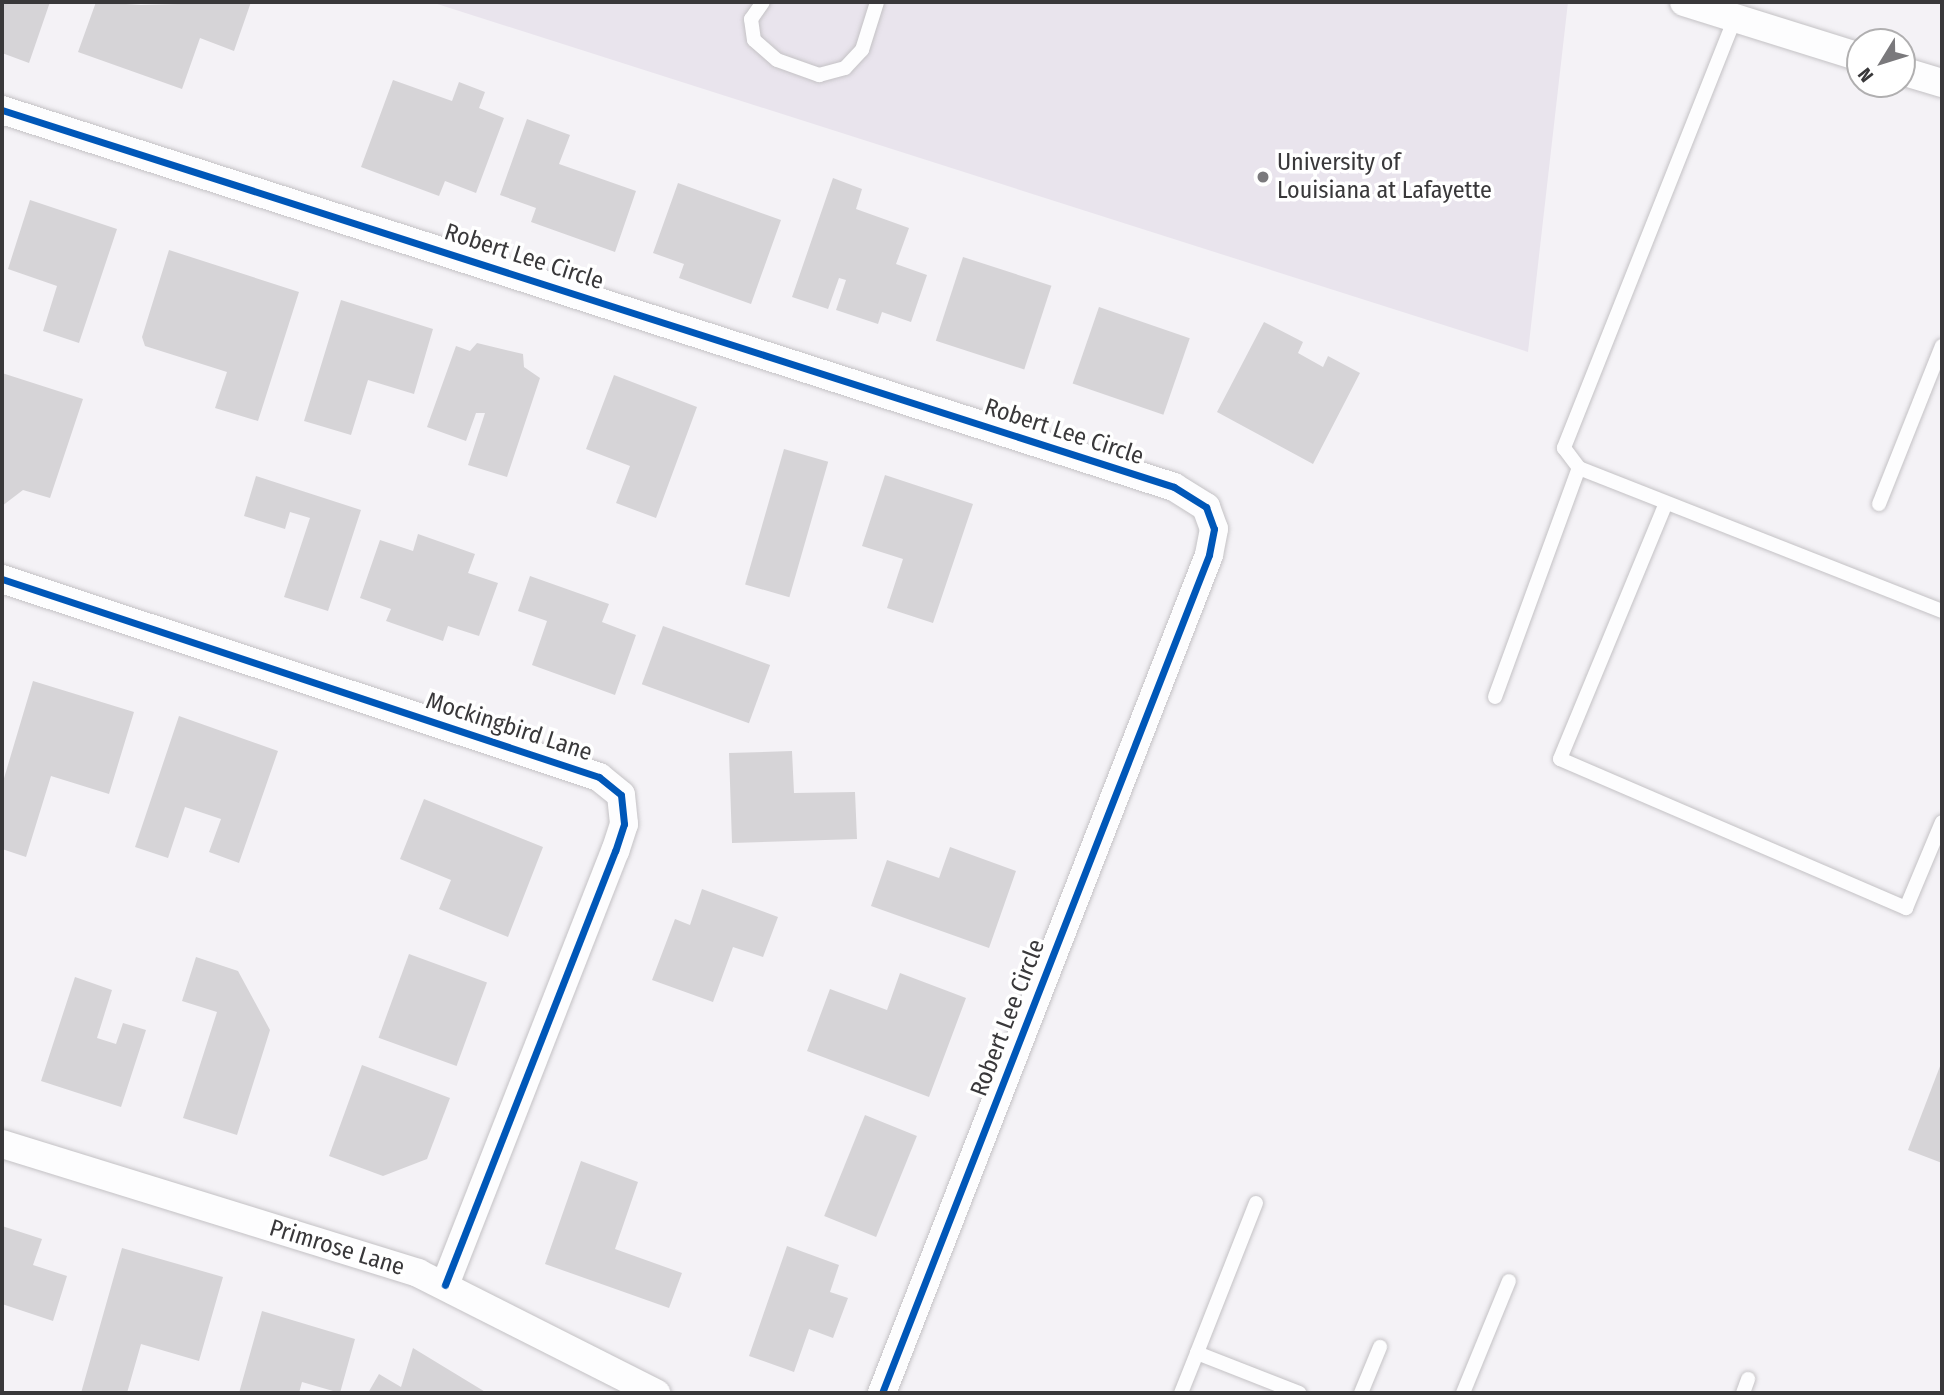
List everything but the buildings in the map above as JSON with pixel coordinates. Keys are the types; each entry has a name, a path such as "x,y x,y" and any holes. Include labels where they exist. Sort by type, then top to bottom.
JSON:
{"street":[{"path":"1684,2 1846,53"},
{"path":"1916,75 1942,83"},
{"name":"Robert Lee Circle","path":"2,110 1161,483 1206,507 1214,529 1209,555 882,1393"},
{"name":"Mockingbird Lane","path":"2,579 599,777 621,795 624,824 615,851 445,1285"},
{"name":"Primrose Lane","path":"2,1144 445,1285 656,1393"}],"lane":[{"path":"763,2 751,19 754,40 777,60 818,75 845,68 862,50 877,2"},
{"path":"1735,18 1564,448 1579,468 1942,611"},
{"path":"1879,504 1942,346"},
{"path":"1495,696 1579,468"},
{"path":"1666,503 1560,759 1906,908 1942,822"},
{"path":"1181,1393 1256,1203"},
{"path":"1463,1393 1508,1281"},
{"path":"1361,1393 1380,1346"},
{"path":"1197,1353 1299,1393"}],"shaded area":[{"name":"University of Louisiana at Lafayette","path":"431,2 1568,2 1528,352"}],"cycle path":[{"path":"2,110 1174,487 1206,507 1214,529 1209,555 882,1393"},
{"path":"2,579 599,777 621,795 624,824 615,851 445,1285"}],"place":[{"name":"University of Louisiana at Lafayette","path":"1263,177"}]}
